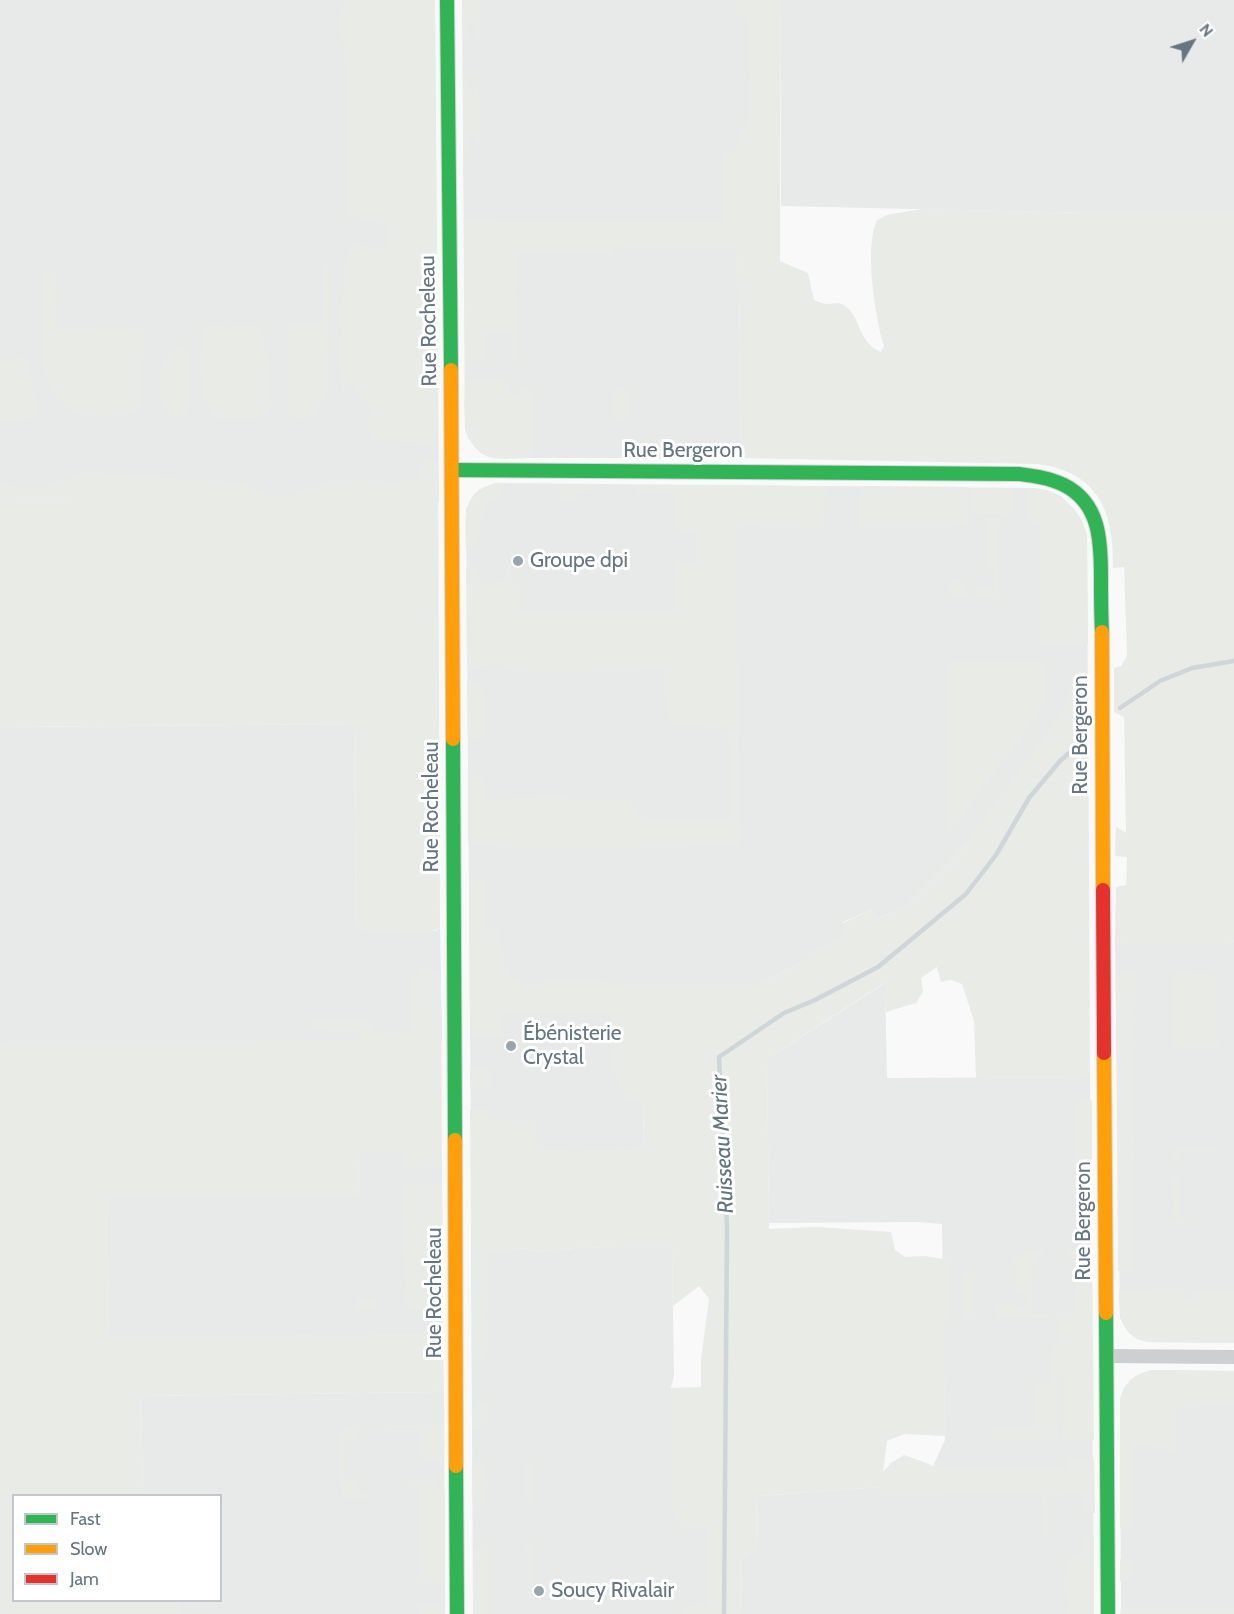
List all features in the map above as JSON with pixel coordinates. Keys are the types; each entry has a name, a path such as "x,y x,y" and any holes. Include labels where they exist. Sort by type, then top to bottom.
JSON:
{"street":[{"name":"Rue Rocheleau","path":"447,0 458,1614"},
{"name":"Rue Bergeron","path":"452,470 1019,474 1050,479 1064,484 1074,490 1091,509 1101,542 1108,1614"},
{"path":"1106,1356 1234,1357"}],"shaded area":[{"path":"0,0 435,0 439,502 0,497"},
{"path":"344,0 435,0 438,441 427,446 419,443 377,441 367,430 370,408 360,398 348,379 342,400 341,319 344,275 348,257 354,244 385,248 387,226 347,214 346,72 340,20"},
{"path":"462,0 756,0 758,74 737,237 741,458 494,458 482,454 468,438 465,429"},
{"path":"462,0 479,0 480,37 478,40 474,37 476,28 470,24 465,28 469,37 463,40"},
{"path":"737,0 780,0 780,261 808,273 814,300 826,304 840,303 848,308 867,342 881,352 884,346 874,301 871,247 877,220 887,215 922,209 1089,213 1234,213 1234,941 1229,944 1126,944 1115,941 1116,887 1126,885 1127,857 1115,856 1116,827 1126,833 1124,717 1114,712 1114,668 1121,666 1127,656 1124,567 1113,568 1113,548 1106,512 1099,498 1089,486 1076,476 1038,464 741,458 737,247 613,249 611,254 515,254 516,359 512,359 512,333 484,333 484,357 480,362 465,363 464,219 514,222 724,222 724,151 735,151 740,129 750,119 749,17 737,16"},
{"path":"780,0 1234,0 1234,213 1089,213 781,206"},
{"path":"478,75 481,142 474,147 477,139 469,136 466,141 469,151 463,151 463,76 469,78 466,87 470,92 477,86 474,78"},
{"path":"324,263 329,264 327,391 325,399 315,412 308,417 298,419 292,416 287,409 287,323 325,322"},
{"path":"44,272 57,273 57,311 52,310 52,314 56,315 57,327 144,326 141,406 136,410 121,416 82,414 67,407 55,397 45,371"},
{"path":"262,325 265,353 270,366 271,410 261,418 214,418 204,399 202,387 202,326"},
{"path":"178,345 183,346 188,355 187,412 184,416 172,416 166,413 160,394 159,379 165,360"},
{"path":"26,357 38,410 27,420 0,423 0,359"},
{"path":"465,380 500,380 516,396 524,388 531,388 531,458 493,458 474,446 466,426"},
{"path":"613,388 629,388 629,418 614,423"},
{"path":"628,442 705,443 703,458 628,459"},
{"path":"421,460 438,460 440,928 424,934 365,930 356,926 354,724 0,727 0,497 114,498 0,496 0,484 45,486 83,472 246,483 265,495 295,495 327,481 368,480 398,483 421,475"},
{"path":"496,483 1033,488 1047,490 1061,496 1082,520 1087,535 1088,724 963,846 951,862 905,908 876,919 871,910 843,922 847,932 799,964 761,983 640,983 644,1150 471,1150 466,509 480,489"},
{"path":"503,483 500,497 483,507 480,538 475,539 475,549 466,550 466,518 470,500 484,487"},
{"path":"559,484 594,484 594,490 575,493 575,499 559,500"},
{"path":"637,485 824,486 826,490 824,528 737,526 739,846 529,849 468,844 468,773 478,776 483,781 485,799 565,796 567,800 622,799 633,801 635,812 643,816 680,821 730,820 731,779 728,729 672,724 667,712 662,668 633,671 520,672 496,665 467,668 466,568 478,569 480,578 485,584 507,580 507,563 511,563 512,588 517,588 517,584 521,584 522,612 675,612 675,562 697,562 696,531 675,531 675,494 637,494"},
{"path":"862,486 968,487 968,525 860,527"},
{"path":"973,488 1011,488 1012,513 1010,515 973,514"},
{"path":"1029,488 1049,492 1066,501 1078,516 1087,535 1088,643 1040,643 1041,524 1029,523"},
{"path":"987,518 999,518 998,599 971,596 971,588 994,588 994,573 987,571"},
{"path":"950,581 964,581 966,596 950,596"},
{"path":"949,662 1045,662 1043,705 1027,730 948,834"},
{"path":"1081,671 1088,672 1090,1077 976,1078 974,1021 962,984 952,980 941,982 937,967 921,978 923,992 916,1003 886,1012 884,983 767,1059 769,1229 818,1227 891,1232 895,1250 905,1257 925,1256 949,1260 950,1318 944,1318 945,1436 904,1434 887,1441 883,1472 891,1463 904,1455 932,1465 933,1468 1068,1469 1068,1457 1094,1459 1095,1513 1082,1513 1082,1492 1047,1495 1047,1541 1044,1541 1043,1494 881,1495 880,1487 758,1496 757,1548 742,1558 741,1614 685,1614 683,1606 708,1604 708,1530 686,1528 675,1517 672,1510 671,1388 701,1387 701,1359 709,1299 699,1286 673,1306 672,1247 573,1248 540,1252 520,1248 488,1254 487,1353 484,1360 472,1363 470,1110 489,1109 489,1120 536,1121 538,1150 644,1149 643,1103 624,1101 620,1084 610,1070 609,1013 502,1014 502,1037 470,1036 469,880 484,878 484,928 499,928 498,948 503,949 503,965 509,974 525,984 537,985 546,979 640,983 761,983 799,964 846,932 843,923 871,910 876,919 905,908 951,862 1049,731 1068,700 1072,676"},
{"path":"467,681 477,683 481,688 486,715 483,735 468,743"},
{"path":"354,724 356,925 365,930 435,931 440,928 442,1041 0,1042 0,727"},
{"path":"1115,941 1126,944 1229,944 1234,941 1234,1343 1148,1342 1137,1339 1129,1333 1120,1318"},
{"path":"422,967 441,975 442,1165 440,1167 404,1168 403,1152 358,1152 359,1198 106,1198 108,1337 439,1334 443,1342 444,1387 438,1392 141,1396 143,1494 12,1494 12,1602 179,1602 179,1614 0,1614 0,1042 359,1040 359,1033 310,1029 309,1021 359,1021 359,1018 371,1019 372,1032 412,1032 412,977"},
{"path":"1135,972 1134,1271 1118,1271 1116,977 1122,973"},
{"path":"1174,972 1217,974 1218,1049 1174,1048"},
{"path":"885,983 887,1078 1090,1077 1094,1614 741,1614 742,1558 757,1548 758,1496 880,1487 932,1468 945,1440 942,1224 916,1222 769,1223 767,1059"},
{"path":"470,1068 490,1068 490,1087 470,1087"},
{"path":"1090,1099 1092,1101 1092,1196 1079,1198 1076,1195 1075,1102"},
{"path":"1174,1148 1215,1148 1215,1153 1179,1152 1178,1165 1173,1165"},
{"path":"442,1151 443,1342 439,1334 108,1338 106,1198 359,1198 358,1152"},
{"path":"1173,1174 1178,1174 1178,1219 1195,1220 1195,1223 1174,1222"},
{"path":"431,1183 442,1187 443,1305 437,1309 406,1310 404,1184"},
{"path":"672,1246 674,1375 671,1388 708,1530 708,1605 712,1614 473,1614 471,1253 508,1252 520,1248 540,1252 573,1248"},
{"path":"1039,1249 1043,1251 1044,1257 1034,1258 1033,1313 1051,1314 1052,1317 996,1318 997,1303 1013,1302 1020,1310 1025,1310 1027,1293 1015,1292 1014,1256"},
{"path":"1067,1249 1092,1250 1094,1440 1062,1441 1063,1376 1056,1375 1057,1440 992,1440 991,1428 1036,1427 1035,1385 1052,1384 1052,1347 1058,1346 1057,1314 1075,1313 1075,1258 1064,1258"},
{"path":"965,1272 975,1272 974,1318 963,1318"},
{"path":"1183,1289 1183,1298 1192,1298 1191,1290 1234,1291 1234,1343 1148,1342 1138,1339 1126,1329 1119,1308 1119,1290"},
{"path":"357,1298 378,1298 377,1310 357,1311"},
{"path":"1152,1370 1234,1371 1234,1608 1121,1608 1120,1399 1131,1379"},
{"path":"1152,1370 1234,1371 1234,1406 1176,1407 1176,1454 1168,1454 1168,1449 1152,1448 1152,1446 1133,1446 1133,1528 1120,1529 1120,1399 1132,1380"},
{"path":"444,1387 445,1614 179,1614 179,1602 222,1602 222,1494 143,1494 141,1396 438,1392"},
{"path":"479,1402 489,1403 487,1423 472,1430 472,1409"},
{"path":"438,1424 444,1430 444,1456 439,1460 419,1460 420,1428 358,1428 357,1440 344,1440 345,1481 358,1481 358,1494 372,1494 372,1498 342,1498 338,1435 343,1426"},
{"path":"477,1460 486,1463 487,1486 483,1503 473,1508 472,1466"},
{"path":"532,1460 532,1502 526,1501 526,1461"},
{"path":"409,1481 435,1481 436,1486 445,1490 445,1579 440,1583 410,1583 409,1580 420,1579 420,1484 409,1485"},
{"path":"1084,1536 1094,1536 1094,1614 1068,1614 1070,1604 1062,1585 1068,1572 1064,1558 1082,1556"},
{"path":"482,1543 487,1545 489,1550 489,1614 473,1614 473,1549"},
{"path":"526,1545 533,1545 533,1589 527,1589"},
{"path":"1132,1558 1133,1580 1120,1581 1120,1559"},
{"path":"410,1604 441,1604 445,1608 445,1614 421,1614 421,1607 410,1607"},
{"path":"1121,1608 1234,1608 1234,1614 1120,1614"}],"waterway":[{"name":"Ruisseau Marier","path":"1120,708 1160,681 1192,668 1234,661"},
{"name":"Ruisseau Marier","path":"724,1614 727,1226 719,1057 784,1013 815,1000 878,967 966,894 996,855 1029,798 1060,761 1083,741"}],"traffic: fast":[{"path":"447,0 451,370"},
{"path":"452,470 1019,474 1048,479 1076,493 1085,502 1096,524 1100,550 1102,632"},
{"path":"453,739 455,1140"},
{"path":"1106,1313 1108,1614"},
{"path":"456,1466 457,1614"}],"traffic: slow":[{"path":"451,370 453,739"},
{"path":"1102,632 1103,890"},
{"path":"1104,1053 1106,1313"},
{"path":"455,1140 456,1466"}],"traffic: jam":[{"path":"1103,890 1104,1053"}],"place":[{"name":"Groupe dpi","path":"518,561"},
{"name":"Ébénisterie Crystal","path":"511,1046"},
{"name":"Soucy Rivalair","path":"539,1591"}]}
